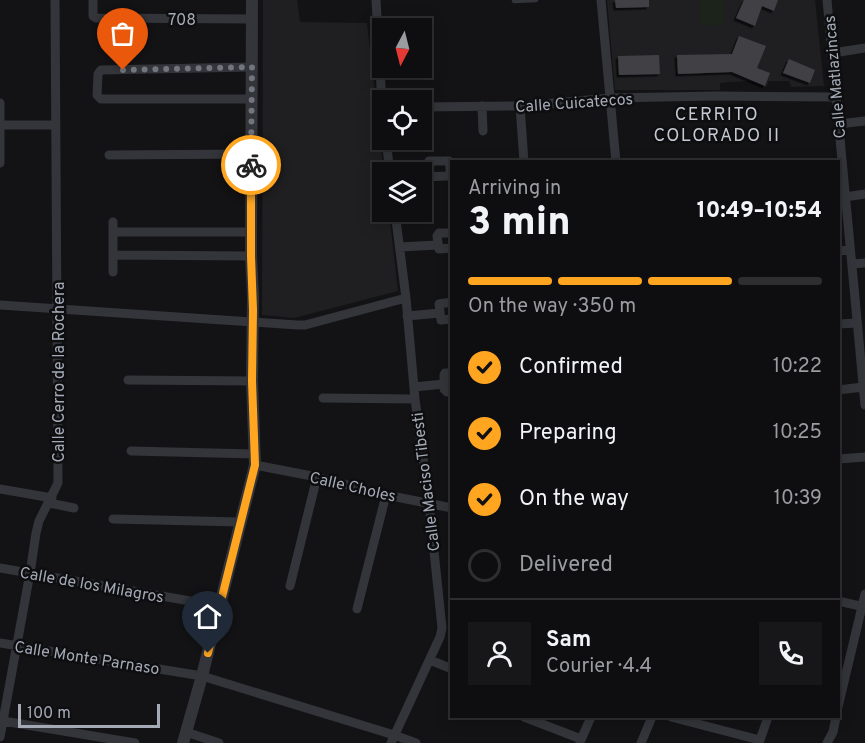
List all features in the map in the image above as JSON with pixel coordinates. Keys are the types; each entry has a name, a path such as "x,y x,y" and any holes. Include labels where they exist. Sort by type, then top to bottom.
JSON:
{"street":[{"name":"Calle Cerro de la Rochera","path":"0,737 36,533 39,521 58,483 55,0"},
{"name":"708","path":"93,0 93,16 96,18 252,19"},
{"path":"219,743 185,737 241,522 255,459 251,256 252,0"},
{"path":"376,0 381,90"},
{"path":"601,0 616,160"},
{"name":"Calle Matlazincas","path":"827,0 840,160"},
{"path":"833,53 865,48"},
{"path":"252,67 101,70 98,74 97,95 101,99 252,99"},
{"name":"Calle Cuicatecos","path":"432,107 520,106 610,98 835,97"},
{"path":"0,103 0,163"},
{"path":"483,106 483,131"},
{"path":"520,106 524,160"},
{"path":"838,124 865,121"},
{"path":"0,125 55,125"},
{"path":"110,155 251,154"},
{"name":"Calle Matlazincas","path":"840,163 857,323 862,336 865,403"},
{"path":"845,197 865,194"},
{"name":"Calle Maciso Tibesti","path":"392,739 430,660 442,628 396,222"},
{"path":"113,272 113,227 251,232"},
{"path":"450,233 437,235 439,249 450,248"},
{"path":"400,247 437,244"},
{"path":"840,251 850,250"},
{"path":"113,255 251,256"},
{"path":"852,264 865,263"},
{"path":"0,305 305,325 406,298"},
{"path":"450,302 439,304 441,320 450,319"},
{"path":"407,316 440,313"},
{"path":"840,324 857,323"},
{"path":"450,374 444,375 446,391 450,392"},
{"path":"128,380 252,381"},
{"path":"414,387 444,384"},
{"path":"840,390 863,387"},
{"path":"323,398 415,399"},
{"name":"Calle Choles","path":"131,451 255,459 386,495 450,508"},
{"path":"840,459 865,457"},
{"path":"290,586 317,477"},
{"path":"0,489 74,508"},
{"path":"357,609 386,495"},
{"path":"113,519 241,522"},
{"name":"Calle de los Milagros","path":"0,567 219,606"},
{"path":"840,699 864,607 865,594"},
{"path":"840,601 864,607"},
{"name":"Calle Monte Parnaso","path":"0,643 202,676 392,739 416,743"},
{"path":"430,660 450,668"},
{"path":"526,718 581,741 591,718"},
{"path":"641,743 652,718"},
{"path":"674,718 759,741 767,720"},
{"path":"827,743 833,732 836,718"},
{"path":"2,719 135,743"}],"lane":[{"path":"514,2 536,0"}],"shaded area":[{"path":"263,0 297,0 300,22 367,23 375,90 372,90 372,150 381,150 383,162 372,162 372,222 390,222 398,291 294,318 262,315"},
{"path":"607,0 815,0 824,86 791,87 789,81 769,81 766,87 752,81 720,83 720,90 615,90"},
{"path":"699,0 724,0 724,25 699,25"}],"building":[{"path":"615,0 649,0 649,7 616,8"},
{"path":"744,0 778,0 774,11 762,6 755,26 736,18"},
{"path":"739,36 766,46 757,68 770,73 765,86 732,72 678,74 677,55 732,54"},
{"path":"659,55 660,74 619,75 618,56"},
{"path":"789,59 815,70 810,83 783,73"}],"way so far":[{"path":"123,70 252,67 251,165"}],"district":[{"name":"CERRITO COLORADO II","path":"717,124"}],"route":[{"path":"208,653 255,465 252,381 251,165"}]}
